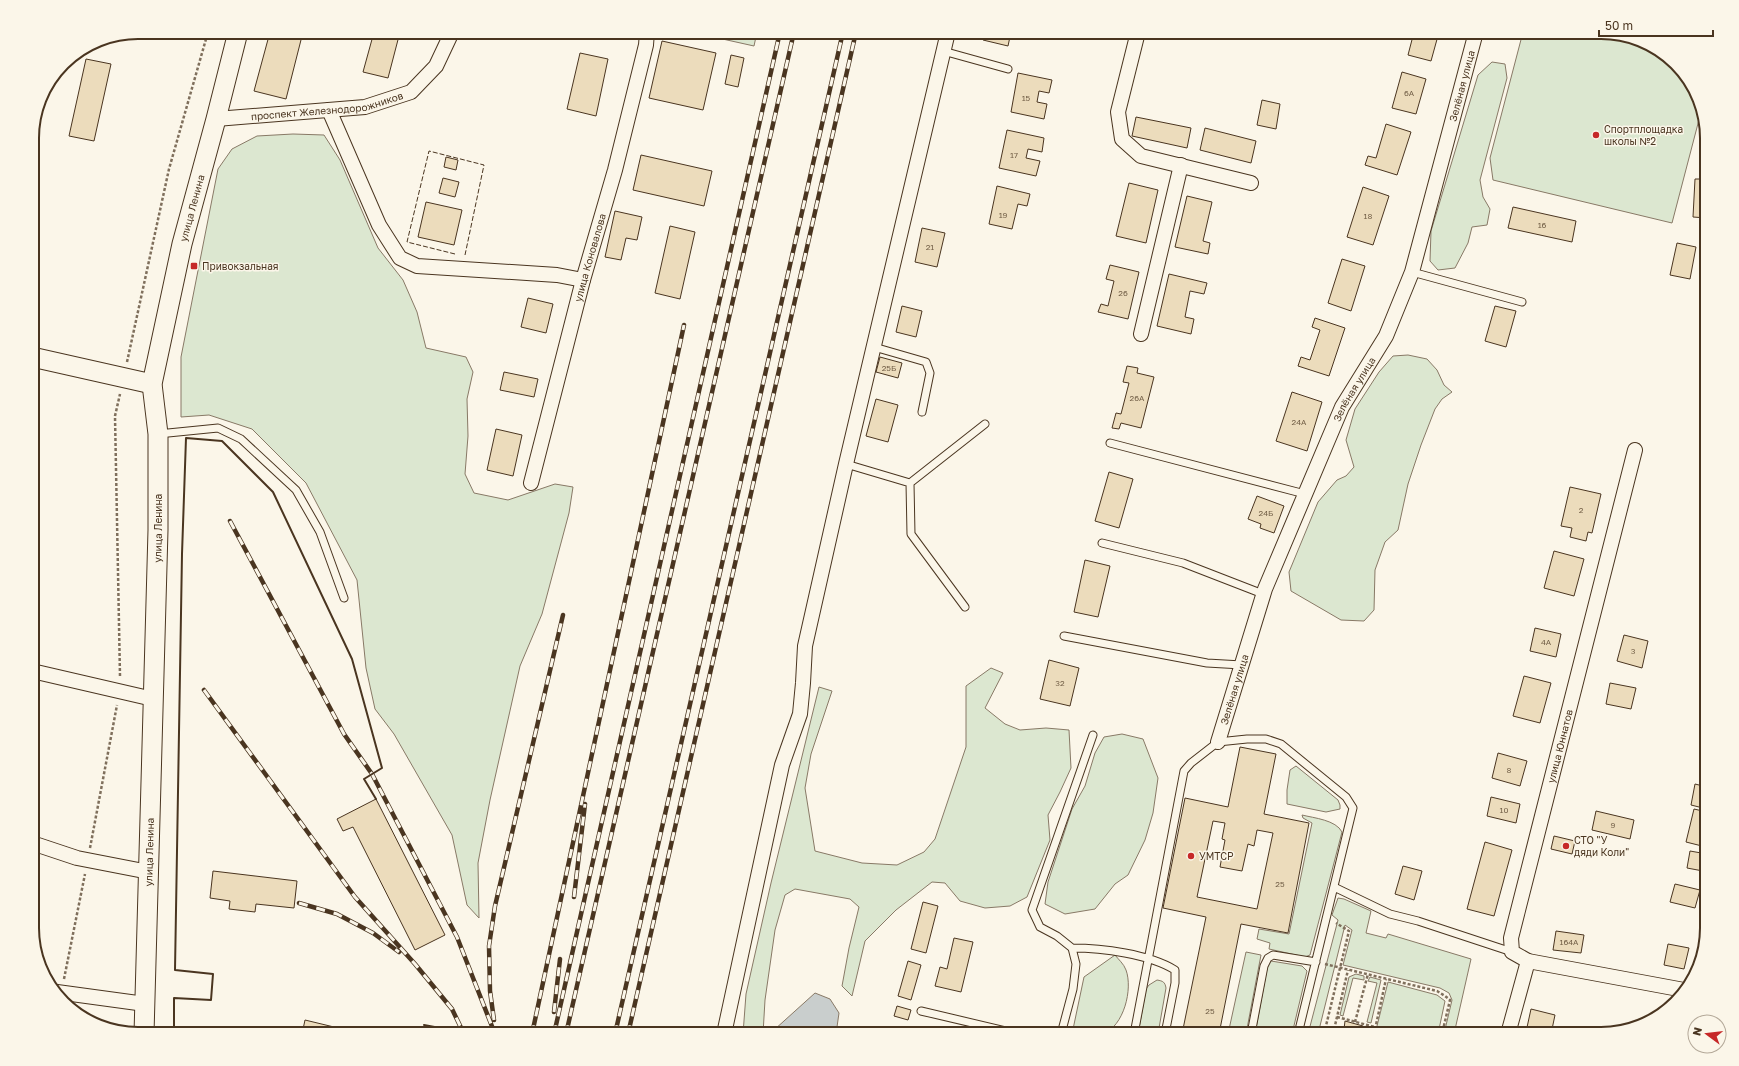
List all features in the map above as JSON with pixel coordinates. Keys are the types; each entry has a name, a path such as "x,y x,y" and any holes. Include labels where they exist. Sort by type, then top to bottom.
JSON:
{"street":[{"name":"улица Ленина","path":"144,1027 158,530 158,434 152,384 182,244 236,39"},
{"name":"проспект Железнодорожников","path":"216,119 365,107 411,92 436,66 449,39"},
{"name":"улица Коновалова","path":"530,483 583,280 615,170 646,39"},
{"path":"726,1027 782,765 800,714 805,646 846,464 947,39"},
{"path":"1136,39 1118,112 1122,139 1142,156 1251,183"},
{"name":"Зелёная улица","path":"1218,742 1264,594 1305,494 1342,406 1386,336 1412,272 1474,39"},
{"path":"328,110 380,225 400,258 417,266 557,275 583,280"},
{"path":"1141,334 1181,165"},
{"path":"39,359 152,384"},
{"name":"улица Юннатов","path":"1512,952 1511,938 1635,450"},
{"path":"39,673 153,699"},
{"path":"39,845 77,858 149,872"},
{"path":"1512,952 1528,960 1679,989"},
{"path":"1510,1027 1528,960"},
{"path":"63,993 145,1004"}],"lane":[{"path":"944,51 1008,69"},
{"path":"1412,272 1522,302"},
{"path":"874,348 926,362 930,373 922,412"},
{"path":"910,484 985,424"},
{"path":"158,434 218,428 241,439 296,490 320,532 344,598"},
{"path":"1110,443 1305,494"},
{"path":"846,464 910,484"},
{"path":"910,484 911,534 965,606"},
{"path":"1102,543 1183,563 1264,594"},
{"path":"1064,636 1207,663 1242,665"},
{"path":"1063,1027 1073,990 1076,964 1072,948 1057,936 1040,927 1032,910 1093,735"},
{"path":"1135,1027 1184,771 1191,763 1218,742 1247,739 1266,739 1281,744 1346,797 1353,808 1300,1027"},
{"path":"1334,887 1390,914 1431,925 1512,952"},
{"path":"1072,948 1094,948 1148,959 1164,963 1176,970 1166,1027"},
{"path":"1252,1027 1264,966 1268,958 1273,956 1316,962"},
{"path":"921,1011 989,1027"}],"path":[{"path":"60,989 88,860 120,691 115,416 169,169 206,39"},
{"path":"1326,1027 1349,931 1327,917"},
{"path":"1316,962 1437,991 1450,1000 1444,1027"},
{"path":"1335,1027 1348,970"},
{"path":"1355,1022 1368,974"},
{"path":"1337,1018 1375,1027 1386,979"}],"green space":[{"path":"722,39 756,39 754,46"},
{"name":"Спортплощадка школы №2","path":"1521,39 1614,40 1627,42 1651,52 1661,59 1680,78 1687,88 1695,106 1698,119 1672,223 1493,180 1490,158"},
{"path":"1492,62 1505,64 1507,78 1480,180 1483,197 1490,209 1487,225 1472,227 1468,243 1455,268 1438,270 1430,261 1431,231 1478,75"},
{"path":"293,134 324,135 340,160 378,248 403,280 417,312 426,348 466,357 473,372 467,399 468,436 465,474 474,493 508,500 555,484 573,487 569,513 542,614 520,666 490,800 478,863 479,918 467,905 452,835 394,734 375,709 366,668 357,580 306,483 252,429 209,415 181,417 181,357 218,169 232,149 257,136"},
{"path":"1408,355 1427,359 1437,370 1444,385 1452,392 1442,399 1435,409 1408,484 1398,530 1385,542 1375,570 1374,610 1364,621 1341,620 1291,591 1289,572 1318,502 1337,480 1346,476 1354,467 1346,440 1355,409 1379,372 1393,356"},
{"path":"991,668 1003,673 985,708 1005,724 1020,730 1046,728 1069,730 1071,768 1048,815 1050,840 1027,897 1010,906 985,908 960,901 945,883 932,882 896,910 865,941 852,996 842,986 859,907 850,899 795,889 785,895 775,930 765,1000 763,1027 744,1027 746,994 771,883 819,687 832,691 811,754 805,788 815,851 862,863 897,865 924,852 935,839 966,747 966,686"},
{"path":"1122,734 1143,739 1158,778 1153,813 1145,840 1128,875 1115,884 1095,909 1065,914 1045,904 1048,882 1072,809 1085,786 1095,753 1104,737"},
{"path":"1296,766 1338,800 1340,809 1326,812 1287,804 1287,790 1290,770"},
{"path":"1302,815 1330,822 1342,832 1310,955 1305,957 1269,949 1270,943 1257,939 1259,929 1289,934 1312,823 1303,818"},
{"path":"1338,898 1344,899 1371,911 1366,933 1386,938 1388,934 1471,959 1456,1027 1446,1027 1452,1000 1449,993 1440,988 1343,965 1352,930 1345,925 1320,1027 1310,1027 1338,920 1332,915"},
{"path":"1246,952 1261,955 1247,1027 1230,1027"},
{"path":"1115,955 1125,968 1128,978 1128,987 1125,1006 1113,1027 1073,1027 1084,977"},
{"path":"1271,961 1302,966 1307,971 1294,1027 1256,1027 1268,963"},
{"path":"1356,974 1364,976 1364,980 1353,978 1343,1016 1340,1015 1349,977"},
{"path":"1370,977 1381,980 1371,1023 1367,1022 1377,983 1368,981"},
{"path":"1157,980 1163,982 1166,988 1159,1027 1139,1027 1146,989"},
{"path":"1388,982 1437,995 1445,1001 1439,1027 1377,1027"}],"shaded area":[{"path":"815,993 830,999 839,1013 837,1027 777,1027"}],"building":[{"path":"268,39 301,39 286,99 254,91"},
{"path":"372,39 398,39 388,78 363,72"},
{"path":"983,39 1010,39 1008,46"},
{"path":"1412,39 1437,39 1431,61 1408,55"},
{"path":"662,41 716,53 703,110 649,98"},
{"path":"580,53 608,59 596,116 567,109"},
{"path":"731,55 744,58 738,87 725,84"},
{"path":"86,59 111,64 94,141 69,136"},
{"path":"1402,72 1426,79 1416,114 1392,108"},
{"path":"1018,73 1052,80 1049,93 1039,91 1037,102 1047,104 1044,119 1011,112"},
{"path":"1262,100 1280,104 1276,129 1257,125"},
{"path":"1136,117 1191,128 1187,148 1132,136"},
{"path":"1386,124 1411,132 1397,175 1365,165 1368,156 1376,158"},
{"path":"1205,128 1256,141 1251,163 1200,150"},
{"path":"1007,130 1044,138 1042,152 1028,149 1026,158 1040,161 1036,176 999,168"},
{"path":"641,155 712,171 704,206 633,190"},
{"path":"446,157 458,160 456,170 444,167"},
{"path":"443,178 459,182 455,197 439,193"},
{"path":"1695,179 1700,179 1700,218 1693,217"},
{"path":"1129,183 1158,190 1146,243 1116,236"},
{"path":"997,186 1030,194 1027,206 1018,204 1012,229 989,224"},
{"path":"1363,187 1389,196 1373,245 1347,237"},
{"path":"1187,196 1212,202 1203,241 1210,243 1208,254 1175,247"},
{"path":"426,202 462,210 454,245 418,237"},
{"path":"1513,207 1576,221 1572,242 1508,228"},
{"path":"615,211 642,217 637,240 626,238 621,260 605,257"},
{"path":"670,226 695,232 680,299 655,293"},
{"path":"922,228 945,233 937,267 915,262"},
{"path":"1677,243 1696,247 1690,279 1670,275"},
{"path":"1342,259 1365,266 1351,311 1328,303"},
{"path":"1110,265 1139,272 1128,319 1098,312 1101,304 1108,306 1114,281 1106,279"},
{"path":"1169,274 1207,283 1204,294 1190,291 1185,317 1194,319 1191,334 1157,326"},
{"path":"528,298 553,304 546,333 521,327"},
{"path":"902,306 922,311 916,337 896,332"},
{"path":"1495,306 1516,311 1506,347 1485,341"},
{"path":"1315,318 1345,328 1329,376 1298,366 1301,357 1310,360 1320,330 1312,327"},
{"path":"880,357 902,363 898,378 876,372"},
{"path":"1127,366 1138,368 1137,373 1154,377 1141,428 1121,423 1119,429 1112,428 1116,413 1121,414 1129,383 1123,382"},
{"path":"504,372 538,379 534,397 500,390"},
{"path":"1292,392 1322,402 1307,451 1276,441"},
{"path":"876,399 898,405 888,442 866,436"},
{"path":"496,429 522,435 513,476 487,470"},
{"path":"1109,472 1133,479 1119,528 1095,521"},
{"path":"1570,487 1601,494 1592,533 1588,532 1586,541 1570,537 1572,528 1561,526"},
{"path":"1257,496 1284,506 1274,533 1260,528 1261,524 1248,519"},
{"path":"1554,551 1584,559 1574,596 1544,588"},
{"path":"1085,560 1110,566 1098,617 1074,612"},
{"path":"1535,628 1561,634 1556,657 1530,651"},
{"path":"1624,635 1648,641 1642,668 1617,661"},
{"path":"1049,660 1079,668 1070,706 1040,699"},
{"path":"1524,676 1551,683 1540,723 1513,716"},
{"path":"1610,683 1636,688 1631,709 1606,704"},
{"path":"1240,747 1276,754 1264,814 1309,823 1288,933 1241,924 1220,1027 1183,1027 1206,917 1163,908 1185,798 1228,807","holes":["1213,821 1225,823 1222,839 1225,840 1220,867 1242,871 1248,844 1254,846 1257,830 1273,833 1257,909 1197,897"]},
{"path":"1498,753 1527,761 1520,786 1492,778"},
{"path":"1695,784 1700,785 1700,807 1691,805"},
{"path":"1491,797 1520,804 1516,823 1487,816"},
{"path":"376,799 445,935 415,950 353,827 343,831 337,819"},
{"path":"1694,809 1700,810 1700,846 1686,842"},
{"path":"1596,811 1634,820 1630,839 1592,830"},
{"path":"1554,836 1575,841 1572,854 1551,849"},
{"path":"1485,842 1512,850 1494,916 1467,909"},
{"path":"1690,851 1700,853 1700,870 1687,868"},
{"path":"1403,866 1422,871 1414,900 1395,894"},
{"path":"213,871 297,881 294,908 256,904 255,912 229,909 230,901 210,898"},
{"path":"1675,884 1700,890 1695,908 1670,902"},
{"path":"923,902 938,906 926,953 911,949"},
{"path":"1556,931 1584,935 1581,953 1553,950"},
{"path":"954,938 973,942 961,992 935,986 940,967 947,969"},
{"path":"1668,944 1689,948 1684,969 1664,965"},
{"path":"908,961 921,965 911,1000 898,996"},
{"path":"897,1006 911,1010 908,1020 894,1016"},
{"path":"1531,1009 1555,1015 1552,1027 1527,1027"},
{"path":"305,1020 334,1027 304,1027"},
{"path":"1345,1021 1363,1026 1363,1027 1344,1027"}],"railway":[{"path":"556,1027 778,39"},
{"path":"568,1027 792,39"},
{"path":"617,1027 841,39"},
{"path":"630,1027 854,39"},
{"path":"534,1027 684,325"},
{"path":"230,521 344,734 372,774 457,937 492,1027"},
{"path":"494,1020 490,991 489,946 495,906 563,615"},
{"path":"204,690 355,897 415,964 452,1009 461,1027"},
{"path":"574,897 585,804"},
{"path":"299,903 337,914 373,933 399,952"},
{"path":"554,1012 560,959"}],"fence":[{"path":"455,254 407,242 429,151 484,165 465,255"}],"wall":[{"path":"174,1027 174,998 211,1000 213,974 175,970 182,554 186,438 222,441 273,492 352,659 382,768 364,779 376,799"},
{"path":"424,1025 435,1027"}],"place":[{"name":"Спортплощадка школы №2","path":"1596,135"},
{"name":"Привокзальная","path":"194,266"},
{"name":"СТО \"У дяди Коли\"","path":"1566,846"},
{"name":"УМТСР","path":"1191,856"}]}
